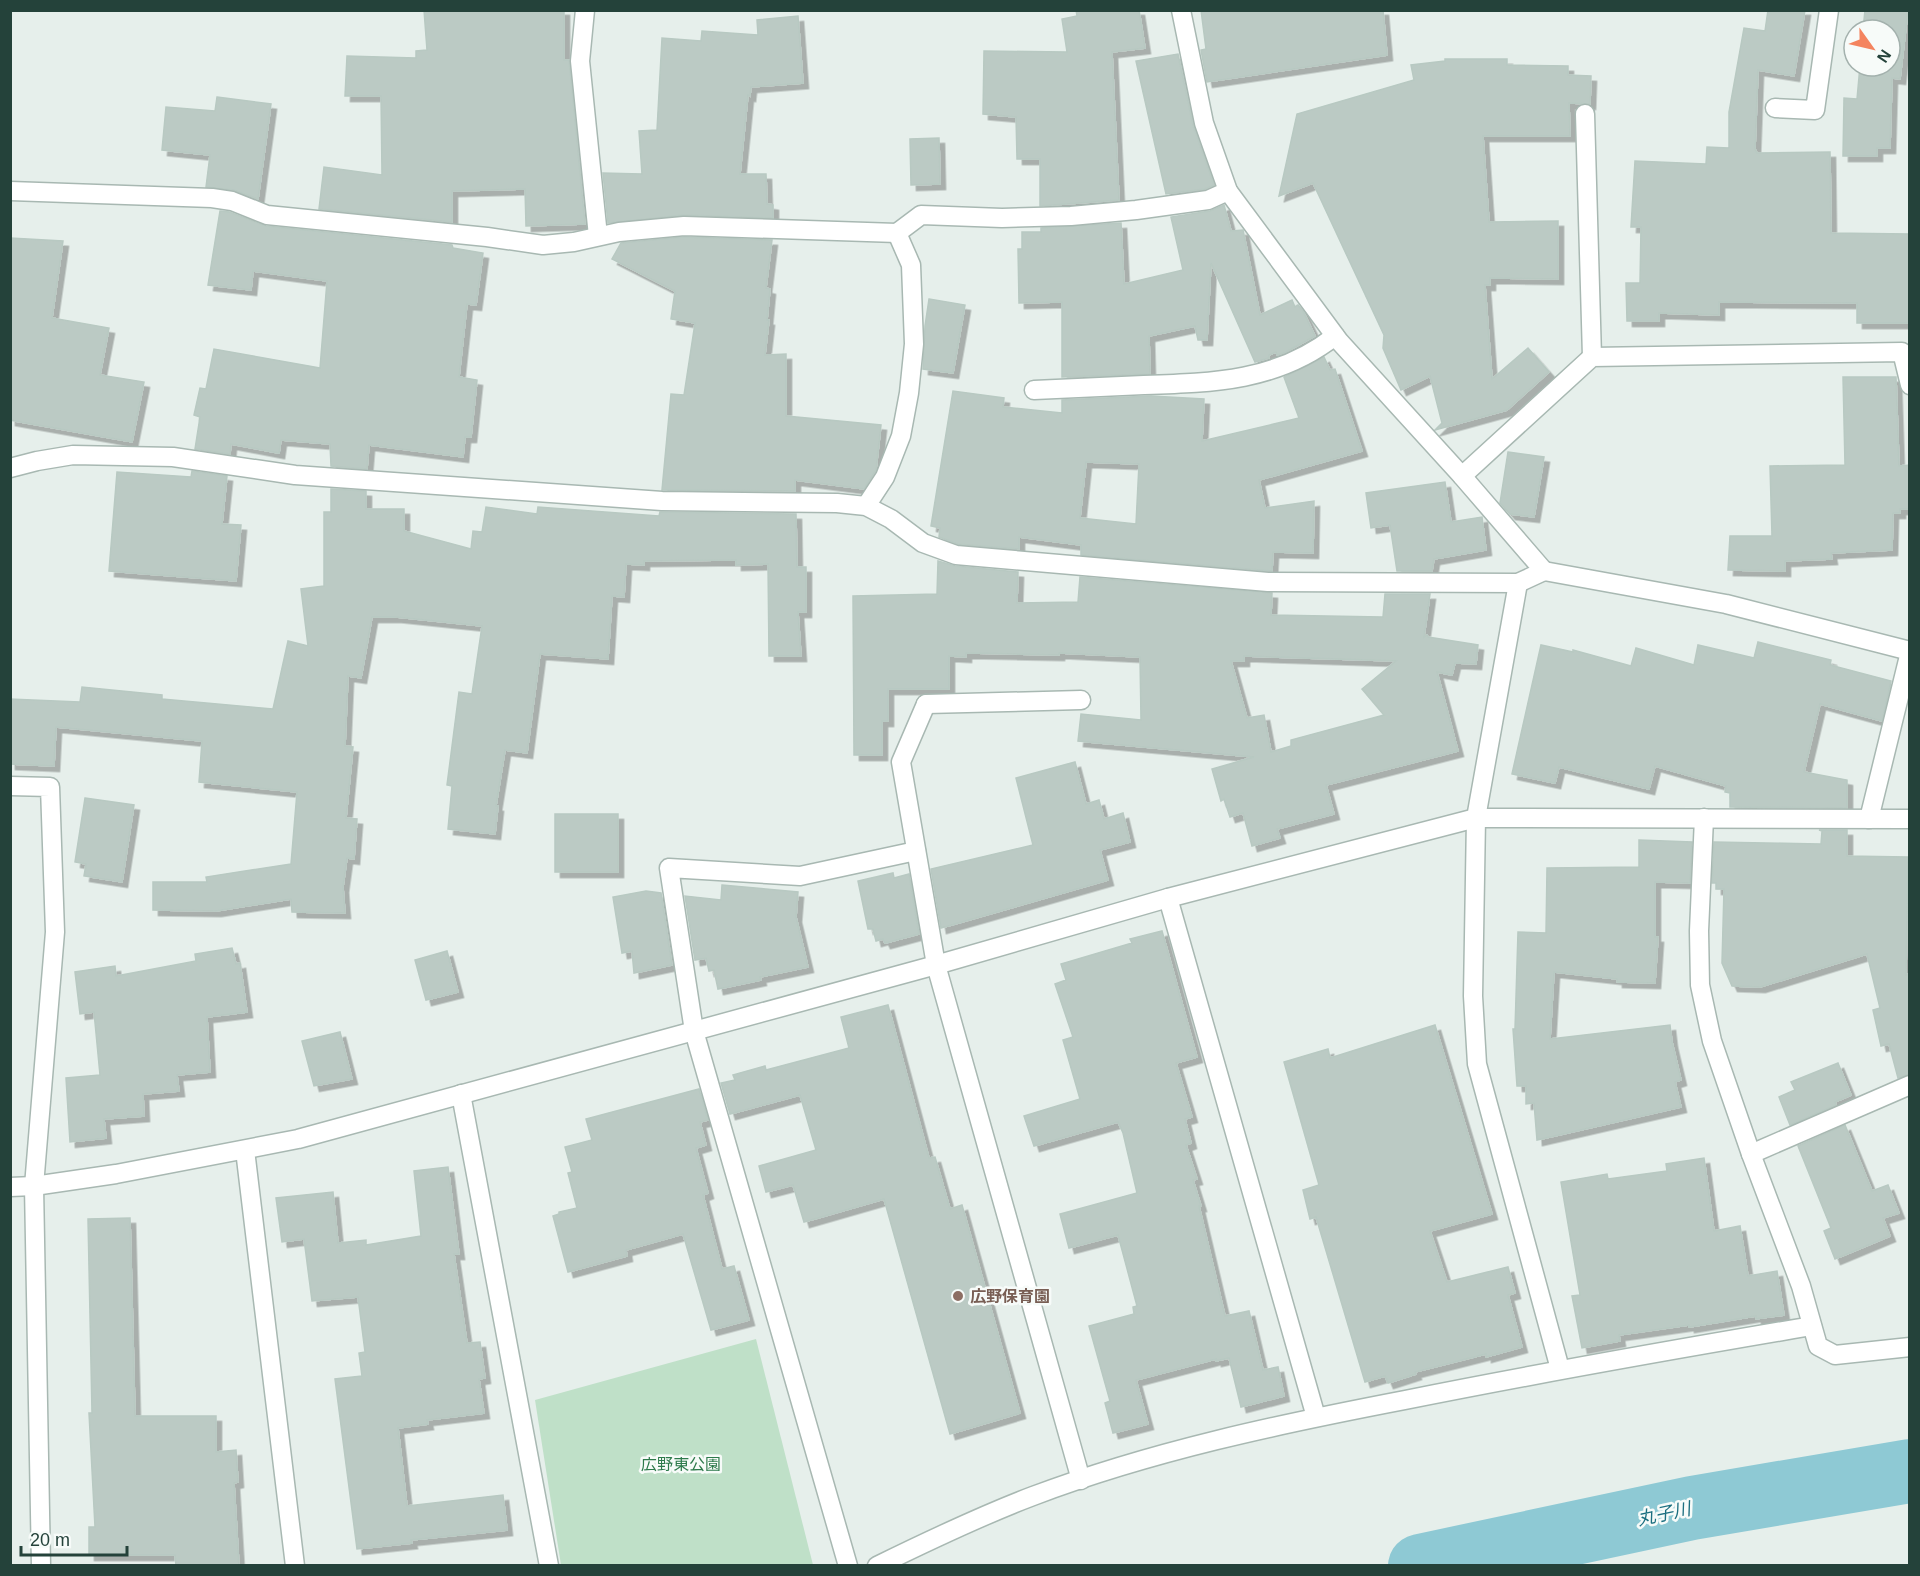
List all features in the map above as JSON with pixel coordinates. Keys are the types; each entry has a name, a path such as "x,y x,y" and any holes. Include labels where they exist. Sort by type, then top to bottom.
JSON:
{"street":[{"path":"585,10 580,61 598,236"},
{"path":"1181,10 1204,123 1228,191 1335,336 1462,476 1544,571"},
{"path":"1774,108 1815,110 1829,10"},
{"path":"1585,114 1593,357"},
{"path":"10,191 212,198 232,201 267,215 543,244 573,242 598,236 684,226 897,232 921,215 1002,218 1071,216 1208,200 1228,191"},
{"path":"866,506 885,477 901,436 909,393 914,344 911,265 897,232"},
{"path":"1034,390 1215,382 1270,371 1317,350 1335,336"},
{"path":"1462,476 1593,357 1906,351 1910,385"},
{"path":"10,468 74,455 173,458 295,475 662,501 837,503 866,506 891,519 923,543 956,555 1268,582 1518,583 1544,571 1726,604 1910,652 1869,819"},
{"path":"1518,583 1476,818 1473,996 1477,1064 1560,1369"},
{"path":"1081,1480 936,965 900,762 926,704 1082,700"},
{"path":"10,786 50,787 56,932 34,1186 41,1566"},
{"path":"10,1187 34,1186 116,1174 298,1139 936,965 1168,898 1476,818 1910,819"},
{"path":"1704,818 1699,931 1700,985 1712,1041 1751,1154 1801,1286 1818,1346 1835,1355 1910,1347"},
{"path":"848,1566 694,1031 669,868 800,876 916,850"},
{"path":"1168,898 1316,1416"},
{"path":"1751,1154 1910,1085"},
{"path":"462,1094 549,1566"},
{"path":"245,1150 296,1566"},
{"path":"877,1566 926,1542 1033,1496 1139,1461 1316,1416 1560,1369 1812,1326"}],"green space":[{"name":"広野東公園","path":"756,1339 813,1565 561,1565 535,1400"}],"building":[{"path":"424,10 564,10 564,60 569,60 585,224 526,226 525,189 452,191 452,222 319,209 324,167 382,175 381,96 345,96 347,56 416,58 416,51 427,50"},
{"path":"1076,10 1139,10 1145,48 1112,52 1119,200 1040,206 1040,159 1017,159 1016,117 983,114 984,51 1067,52 1062,19 1077,16"},
{"path":"1201,10 1383,10 1387,55 1207,82 1201,50 1206,49"},
{"path":"1768,10 1805,10 1794,76 1758,70 1755,149 1757,153 1830,152 1831,233 1910,234 1910,323 1857,323 1857,303 1719,302 1719,315 1659,313 1659,321 1627,321 1626,283 1640,283 1641,227 1631,227 1635,161 1706,164 1707,147 1729,148 1729,112 1744,28 1765,31"},
{"path":"1865,10 1908,10 1902,62 1902,18 1864,18"},
{"path":"798,16 803,83 751,87 750,96 748,95 740,174 766,174 767,204 773,205 773,218 683,215 608,223 603,173 642,174 639,131 657,130 662,38 701,41 702,31 758,35 757,20"},
{"path":"1178,54 1193,125 1214,185 1205,189 1166,194 1136,61"},
{"path":"1445,59 1507,59 1507,65 1568,66 1568,75 1591,76 1590,104 1569,103 1570,136 1483,136 1489,222 1558,221 1558,279 1490,278 1490,285 1485,285 1492,379 1528,348 1549,372 1507,410 1435,430 1442,423 1430,376 1401,390 1383,348 1384,335 1313,183 1279,196 1297,114 1414,80 1411,65 1445,61"},
{"path":"1859,78 1892,78 1890,148 1877,148 1877,156 1843,156 1844,98 1857,99"},
{"path":"217,97 271,104 258,199 234,190 206,187 210,155 162,150 166,107 215,111"},
{"path":"939,138 940,184 911,185 910,139"},
{"path":"1224,205 1231,231 1243,230 1260,315 1292,300 1295,307 1298,305 1303,311 1315,336 1286,352 1277,355 1276,352 1269,355 1269,358 1255,362 1211,263 1207,340 1198,340 1195,326 1149,336 1150,374 1062,377 1062,302 1019,303 1018,249 1022,249 1022,232 1041,232 1041,228 1121,223 1124,284 1183,270 1171,217 1210,211"},
{"path":"220,211 229,212 266,226 452,245 453,248 483,253 476,305 467,304 459,377 477,380 471,437 465,437 463,457 369,445 367,469 331,466 330,444 281,440 279,453 231,444 230,454 195,449 200,417 194,415 200,388 206,389 214,349 320,368 327,281 253,271 251,290 208,285"},
{"path":"684,237 772,240 766,288 770,289 765,355 786,354 786,416 881,425 876,470 864,489 795,480 795,491 662,490 671,394 684,395 695,323 671,319 675,291 612,259 621,243"},
{"path":"10,238 63,241 52,318 109,328 100,375 144,382 132,442 10,420"},
{"path":"929,299 965,305 953,373 923,369"},
{"path":"1324,357 1330,370 1335,369 1362,451 1259,480 1265,508 1314,501 1313,553 1273,552 1272,571 1081,555 1081,545 1019,537 1019,549 958,544 939,537 940,528 931,526 953,391 1004,398 1003,407 1062,413 1062,400 1151,396 1204,399 1202,441 1299,418 1284,377","holes":["1086,462 1139,464 1136,524 1080,518"]},
{"path":"1843,377 1896,377 1899,466 1910,465 1910,509 1900,509 1900,513 1893,513 1892,550 1831,553 1832,559 1785,561 1785,571 1728,570 1730,536 1772,536 1770,466 1845,465"},
{"path":"1508,452 1544,457 1534,517 1510,514 1500,503"},
{"path":"192,471 227,476 222,524 241,525 236,581 109,571 117,472 191,477"},
{"path":"1445,482 1451,522 1482,517 1486,550 1434,559 1432,571 1397,571 1390,525 1371,528 1366,493"},
{"path":"331,489 366,491 366,509 404,509 404,531 471,549 473,531 482,532 486,507 537,514 538,507 659,516 660,512 796,514 797,567 806,567 806,612 798,612 801,656 769,656 768,564 736,565 736,560 644,561 644,565 626,564 624,597 612,596 608,659 540,654 527,753 505,750 496,806 498,806 495,834 448,829 452,786 447,785 459,692 472,694 482,626 396,617 372,617 361,678 348,676 345,746 353,747 346,818 357,819 354,859 347,858 343,887 345,913 292,912 291,899 216,911 153,910 153,882 207,882 206,877 291,864 297,792 199,782 202,741 56,727 54,766 10,764 10,699 80,702 82,687 162,695 162,699 273,709 288,641 308,646 301,589 324,586 324,512 331,512"},
{"path":"938,561 955,566 1018,572 1017,603 1078,602 1080,577 1272,593 1271,615 1383,617 1385,594 1430,594 1424,637 1427,635 1478,645 1476,664 1455,663 1452,675 1437,672 1458,751 1326,785 1334,814 1277,829 1280,838 1252,846 1243,813 1230,817 1224,799 1221,801 1212,769 1254,757 1078,741 1081,714 1141,720 1140,657 1059,653 1059,655 966,653 966,657 949,656 949,689 888,689 888,721 882,721 882,755 854,755 853,596 937,594","holes":["1244,656 1396,661 1362,689 1384,715 1291,740 1291,746 1271,752 1264,715 1247,718 1231,661 1244,661"]},
{"path":"1758,642 1831,660 1830,665 1891,681 1882,721 1820,704 1804,772 1847,780 1847,808 1730,807 1730,793 1725,792 1726,786 1655,766 1649,789 1559,767 1555,783 1512,774 1541,645 1573,652 1573,650 1631,666 1636,648 1694,665 1698,645 1754,658"},
{"path":"1075,762 1086,804 1099,800 1104,819 1123,813 1130,842 1100,850 1108,880 941,928 931,869 1033,845 1016,778"},
{"path":"85,798 134,805 122,882 84,876 86,864 75,862"},
{"path":"555,814 618,814 618,872 555,872"},
{"path":"1819,830 1847,830 1847,856 1908,857 1906,975 1910,974 1910,1074 1898,1078 1889,1044 1881,1046 1873,1010 1880,1008 1867,954 1760,987 1732,986 1722,963 1724,889 1716,889 1716,883 1712,883 1714,842 1821,844 1822,831"},
{"path":"1639,840 1692,842 1690,883 1655,882 1655,937 1658,937 1655,983 1617,982 1617,979 1554,972 1550,1039 1670,1025 1681,1080 1675,1082 1681,1107 1537,1140 1534,1103 1526,1104 1526,1086 1517,1086 1513,1029 1515,1029 1518,932 1546,933 1547,868 1639,867"},
{"path":"893,873 894,878 909,874 919,934 885,943 883,939 876,941 873,929 868,929 858,881"},
{"path":"722,885 798,892 796,917 808,967 718,989 714,970 709,971 706,958 695,960 685,896 721,900"},
{"path":"646,891 661,893 672,965 634,973 632,951 622,953 613,897"},
{"path":"1162,931 1197,1057 1176,1063 1192,1117 1185,1119 1191,1143 1186,1145 1197,1179 1193,1180 1201,1206 1199,1206 1225,1316 1249,1311 1263,1370 1278,1367 1284,1396 1241,1407 1229,1358 1216,1361 1216,1359 1136,1380 1148,1424 1113,1433 1105,1403 1110,1401 1089,1326 1134,1314 1133,1307 1137,1306 1118,1235 1069,1248 1060,1214 1137,1193 1123,1133 1118,1122 1034,1146 1024,1116 1080,1099 1063,1040 1073,1037 1055,984 1066,980 1061,964 1132,943 1130,939"},
{"path":"232,948 236,964 240,963 247,1012 207,1017 210,1072 177,1075 179,1091 143,1094 144,1116 104,1119 106,1138 70,1142 66,1078 100,1075 94,1012 80,1014 75,972 115,966 116,976 196,961 195,954"},
{"path":"447,951 458,992 426,1000 415,960"},
{"path":"888,1005 929,1158 935,1157 950,1209 962,1205 1020,1413 950,1434 884,1199 804,1222 793,1185 766,1192 759,1166 816,1150 800,1095 730,1114 721,1083 735,1080 733,1075 765,1066 766,1070 849,1048 841,1017"},
{"path":"1435,1025 1492,1214 1430,1231 1447,1282 1508,1267 1515,1293 1508,1295 1522,1347 1415,1372 1416,1374 1388,1383 1385,1376 1365,1382 1316,1217 1310,1219 1303,1190 1319,1185 1284,1062 1328,1049 1330,1058"},
{"path":"340,1032 352,1079 314,1086 302,1041"},
{"path":"1838,1063 1851,1095 1835,1102 1836,1105 1790,1125 1779,1097 1795,1090 1791,1082"},
{"path":"699,1089 708,1120 700,1122 706,1145 696,1148 708,1193 703,1195 722,1269 734,1266 749,1320 711,1330 683,1234 626,1250 627,1256 568,1272 553,1216 559,1212 577,1208 568,1173 572,1172 565,1147 592,1140 586,1119"},
{"path":"1845,1125 1872,1191 1888,1185 1899,1213 1883,1218 1890,1236 1835,1259 1824,1231 1831,1228 1798,1146"},
{"path":"1704,1158 1714,1231 1740,1226 1748,1276 1777,1271 1784,1315 1756,1319 1756,1316 1619,1335 1620,1341 1582,1348 1572,1296 1580,1295 1561,1182 1607,1174 1608,1179 1667,1171 1666,1164"},
{"path":"448,1167 459,1254 454,1254 467,1343 480,1342 485,1378 479,1379 484,1413 427,1420 428,1424 398,1428 407,1506 503,1495 507,1530 411,1540 412,1543 357,1549 335,1379 362,1376 359,1353 365,1352 358,1297 312,1301 304,1239 282,1242 276,1198 333,1192 338,1243 366,1240 366,1245 421,1236 414,1171"},
{"path":"130,1218 135,1416 216,1416 216,1452 236,1450 238,1482 234,1483 239,1566 176,1566 175,1555 89,1555 89,1527 95,1527 89,1413 92,1413 88,1219"}],"waterway":[{"name":"丸子川","path":"1420,1566 1692,1508 1910,1471"}],"place":[{"name":"広野保育園","path":"958,1296"}]}
